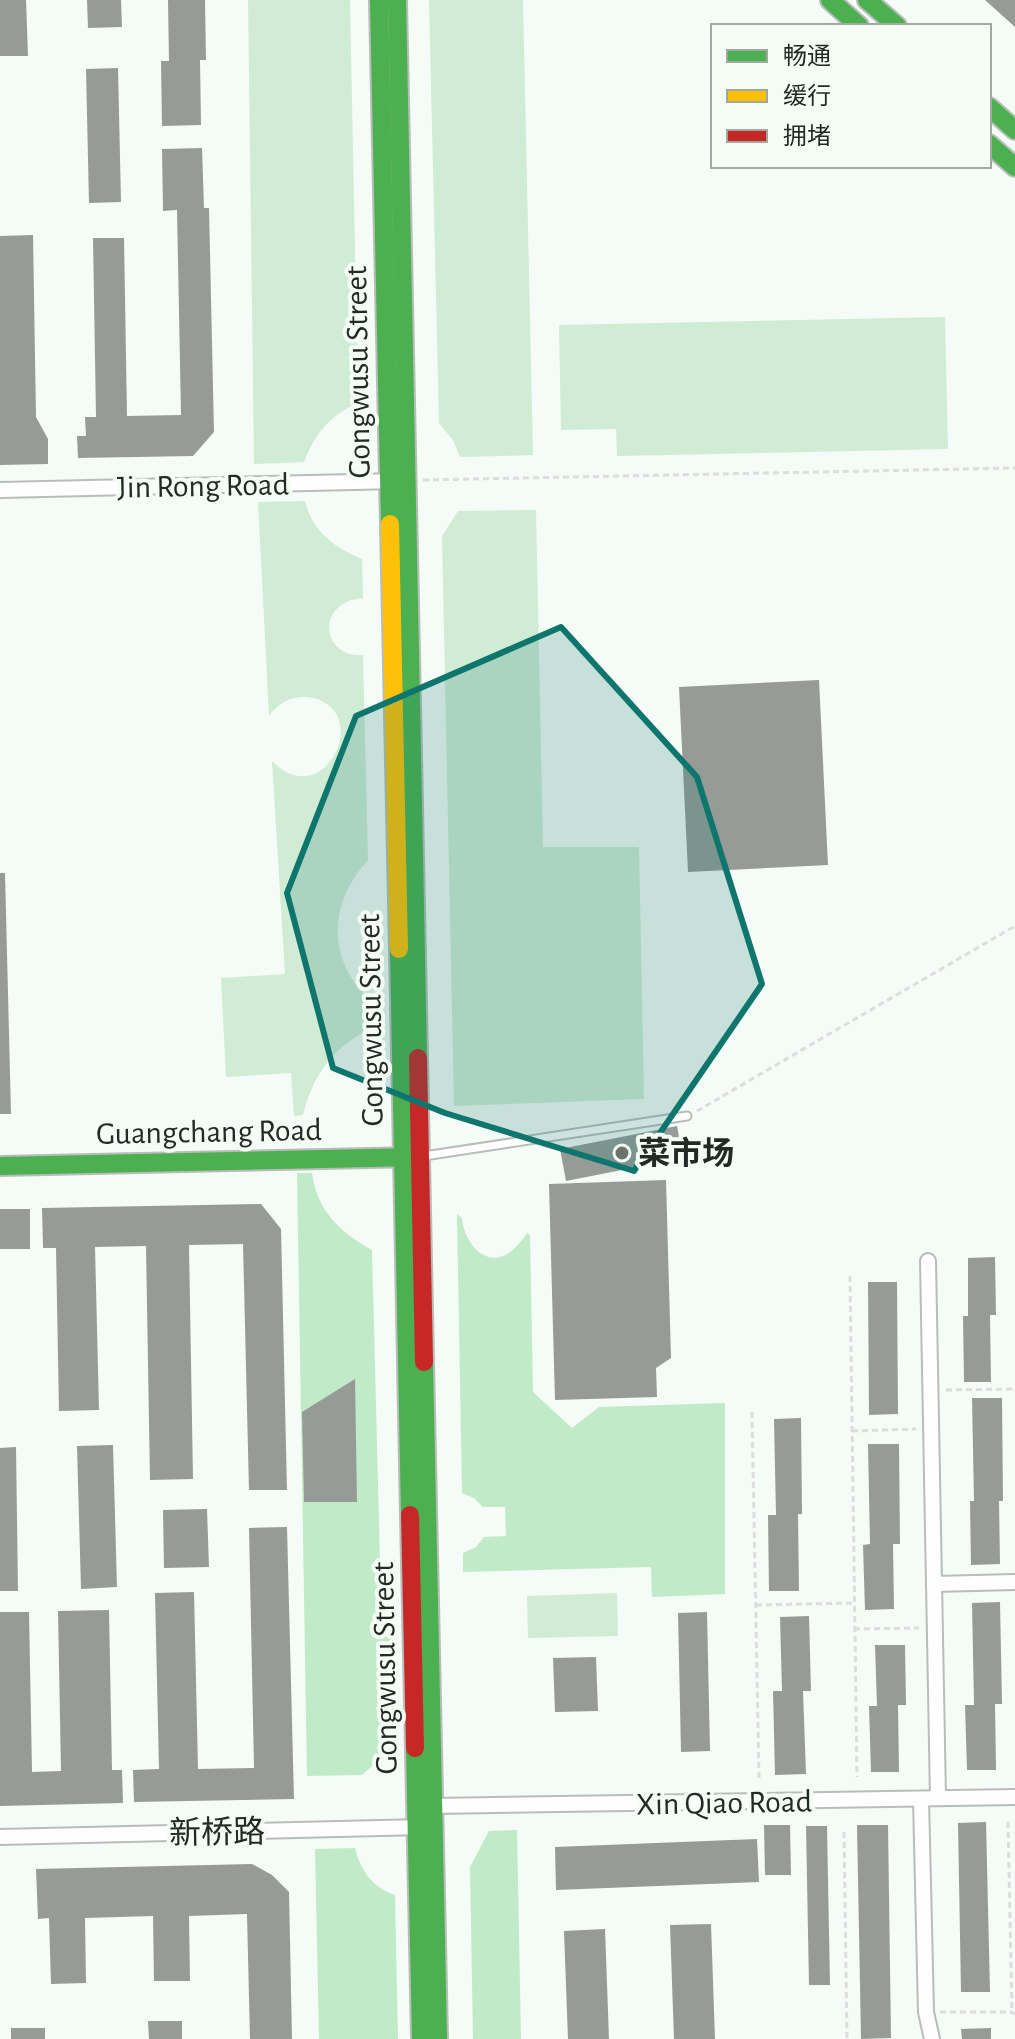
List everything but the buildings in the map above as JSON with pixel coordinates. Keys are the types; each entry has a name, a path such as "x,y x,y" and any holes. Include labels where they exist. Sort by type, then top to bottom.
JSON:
{"main road":[{"name":"Gongwusu Street","path":"379,0 398,481"},
{"name":"Gongwusu Street","path":"397,0 398,481 425,1827 421,2039"},
{"path":"830,0 857,24"},
{"path":"867,0 895,24"},
{"path":"991,109 1015,130"},
{"path":"991,146 1015,167"},
{"name":"Gongwusu Street","path":"412,1157 433,1806 425,1827 438,2039"},
{"name":"Guangchang Road","path":"0,1166 412,1157"}],"street":[{"name":"Jin Rong Road","path":"0,490 398,481"},
{"path":"928,1261 938,1798"},
{"path":"934,1584 1015,1582"},
{"name":"Xin Qiao Road","path":"433,1806 1015,1797"},
{"path":"921,1799 926,2012 932,2039"},
{"name":"新桥路","path":"0,1837 425,1827"}],"lane":[{"path":"412,1157 687,1116"}],"path":[{"path":"398,481 1015,468"},
{"path":"687,1116 1015,926"},
{"path":"850,1276 857,1777"},
{"path":"930,1390 1015,1389"},
{"path":"752,1412 759,1779"},
{"path":"852,1431 931,1429"},
{"path":"756,1605 854,1603"},
{"path":"854,1629 935,1627"},
{"path":"926,2012 1014,2013 1008,1822"},
{"path":"844,1832 847,2039"}],"highlighted area":[{"path":"561,627 697,777 762,984 634,1171 445,1113 333,1068 287,893 356,716"}],"green space":[{"path":"248,0 350,0 358,403 324,427 304,462 254,464"},
{"path":"429,0 523,0 533,455 460,457 453,440 439,423"},
{"path":"945,317 948,449 617,456 616,429 561,430 559,325"},
{"path":"305,501 319,530 343,550 362,559 363,598 348,601 337,609 329,629 338,648 349,654 363,655 368,860 345,895 338,932 340,951 347,969 372,1003 372,1028 336,1052 319,1074 303,1115 294,1116 291,1073 226,1077 221,978 285,974 272,761 292,774 310,775 325,767 336,753 340,735 338,718 328,704 307,697 285,701 269,716 258,502"},
{"path":"536,510 543,847 639,847 644,1099 454,1106 442,536 458,511"},
{"path":"297,1173 312,1173 319,1199 332,1219 350,1236 372,1250 381,1600 393,1646 395,1754 378,1761 362,1775 307,1776"},
{"path":"457,1214 462,1218 471,1243 491,1258 509,1253 527,1233 530,1235 533,1392 572,1428 599,1407 725,1403 725,1594 652,1597 651,1567 463,1572 463,1553 476,1547 484,1537 506,1536 505,1507 483,1507 474,1498 462,1493"},
{"path":"617,1593 618,1636 528,1638 527,1596"},
{"path":"517,1830 521,2039 473,2039 470,1867 489,1831"},
{"path":"355,1848 369,1877 380,1888 395,1895 398,2039 319,2039 315,1849"}],"traffic: fast":[{"path":"379,0 390,524"},
{"path":"397,0 418,1058"},
{"path":"830,0 857,24"},
{"path":"867,0 895,24"},
{"path":"991,109 1015,130"},
{"path":"991,146 1015,167"},
{"path":"399,949 410,1515"},
{"path":"0,1166 416,1157"},
{"path":"424,1362 438,2039"},
{"path":"415,1748 421,2039"}],"traffic: slow":[{"path":"390,524 399,949"}],"traffic: jam":[{"path":"418,1058 424,1362"},
{"path":"410,1515 415,1748"}],"place":[{"name":"菜市场","path":"622,1153"}]}
